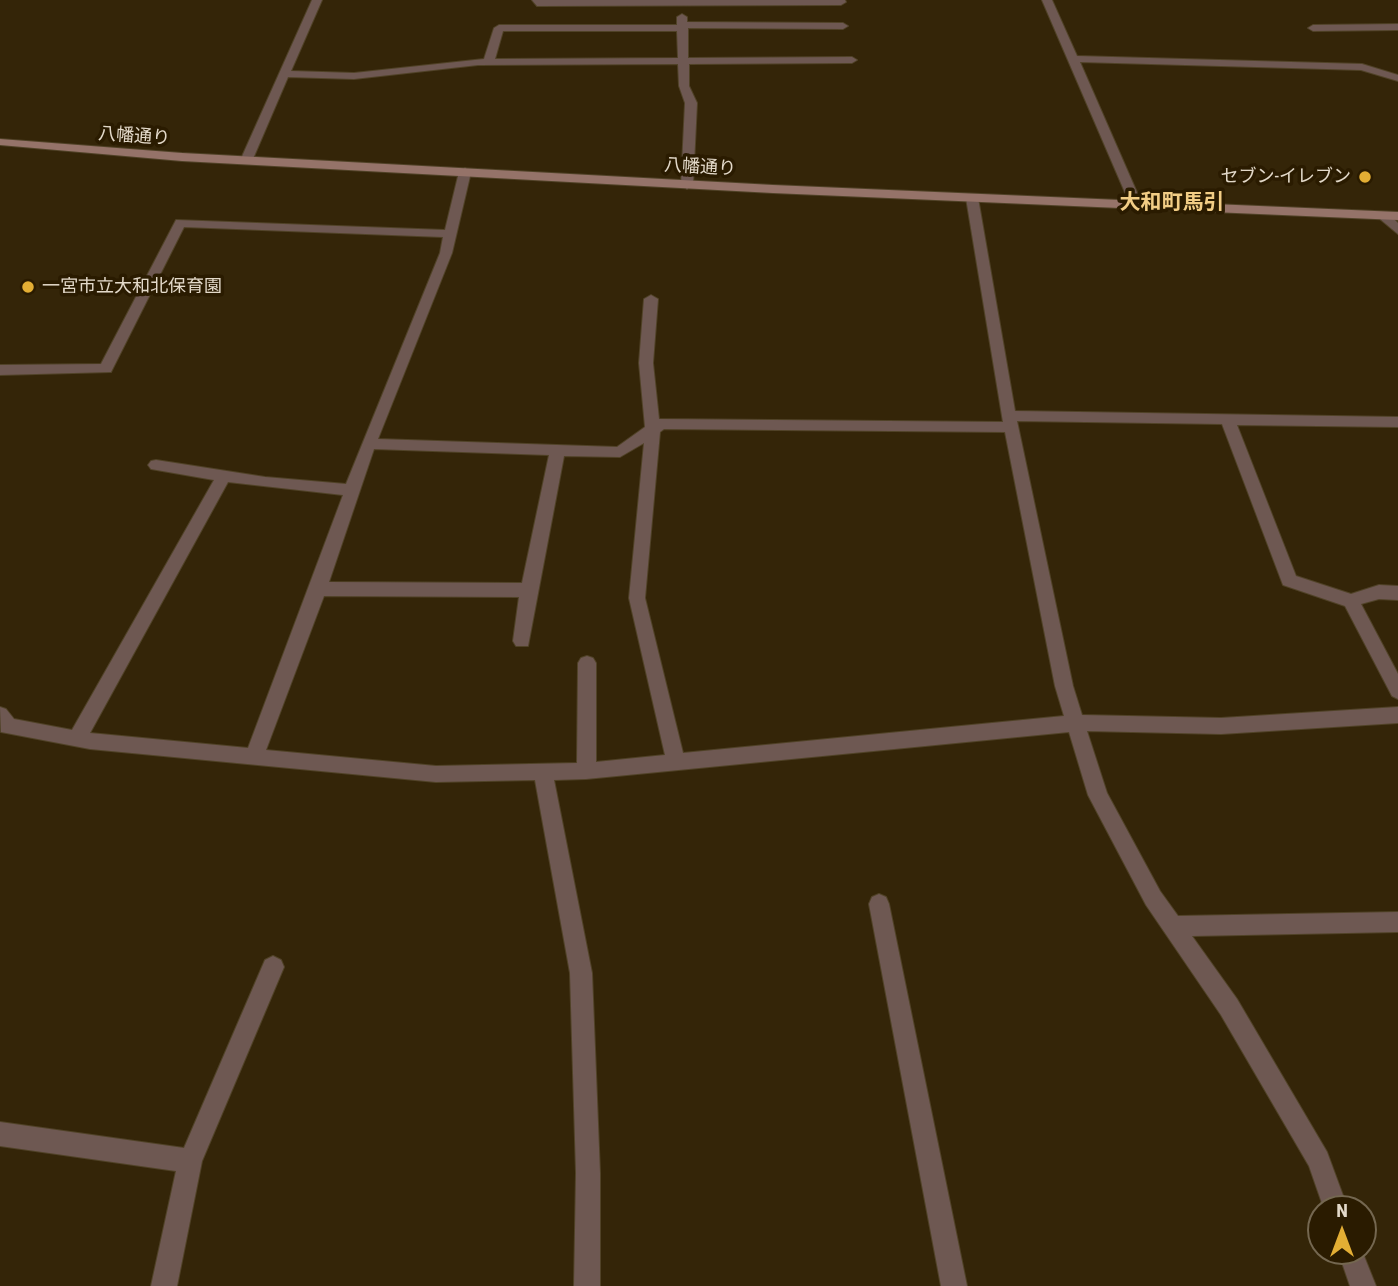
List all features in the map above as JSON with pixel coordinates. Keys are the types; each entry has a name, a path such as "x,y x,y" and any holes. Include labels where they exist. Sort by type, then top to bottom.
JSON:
{"street":[{"path":"246,161 317,0"},
{"path":"537,0 537,3 841,2"},
{"path":"1047,0 1136,204"},
{"path":"682,1 684,86 691,103 687,185"},
{"path":"489,61 499,28 844,26"},
{"path":"1314,27 1398,27"},
{"path":"1072,59 1362,67 1398,78"},
{"path":"284,74 354,76 489,61 852,60"},
{"name":"八幡通り","path":"0,142 246,161 687,185 1391,216"},
{"path":"254,756 318,589 368,444 446,253 465,172"},
{"path":"972,198 1010,422 1064,686 1098,795 1153,898 1229,1007 1319,1160 1331,1195"},
{"path":"1391,216 1398,230"},
{"path":"0,370 106,369 180,223 451,234"},
{"path":"651,299 646,363 653,429 637,598 676,762"},
{"path":"368,444 620,452 662,424 829,427 1227,419 1398,422"},
{"path":"1227,419 1289,580 1351,601 1379,592 1398,593"},
{"path":"522,641 529,590 558,450"},
{"path":"156,465 224,476 352,490"},
{"path":"77,739 224,476"},
{"path":"318,589 529,590"},
{"path":"1351,601 1398,691"},
{"path":"586,771 587,663"},
{"path":"3,725 77,739 436,774 586,771 1076,723 1221,726 1398,715"},
{"path":"543,772 581,973 589,1172 587,1286"},
{"path":"879,904 954,1286"},
{"path":"1172,926 1398,922"},
{"path":"164,1286 191,1161 273,967"},
{"path":"0,1134 191,1161"},
{"path":"1355,1265 1363,1286"}],"place":[{"name":"セブン-イレブン","path":"1365,177"},
{"name":"一宮市立大和北保育園","path":"28,287"}],"district":[{"name":"大和町馬引","path":"1172,204"}]}
